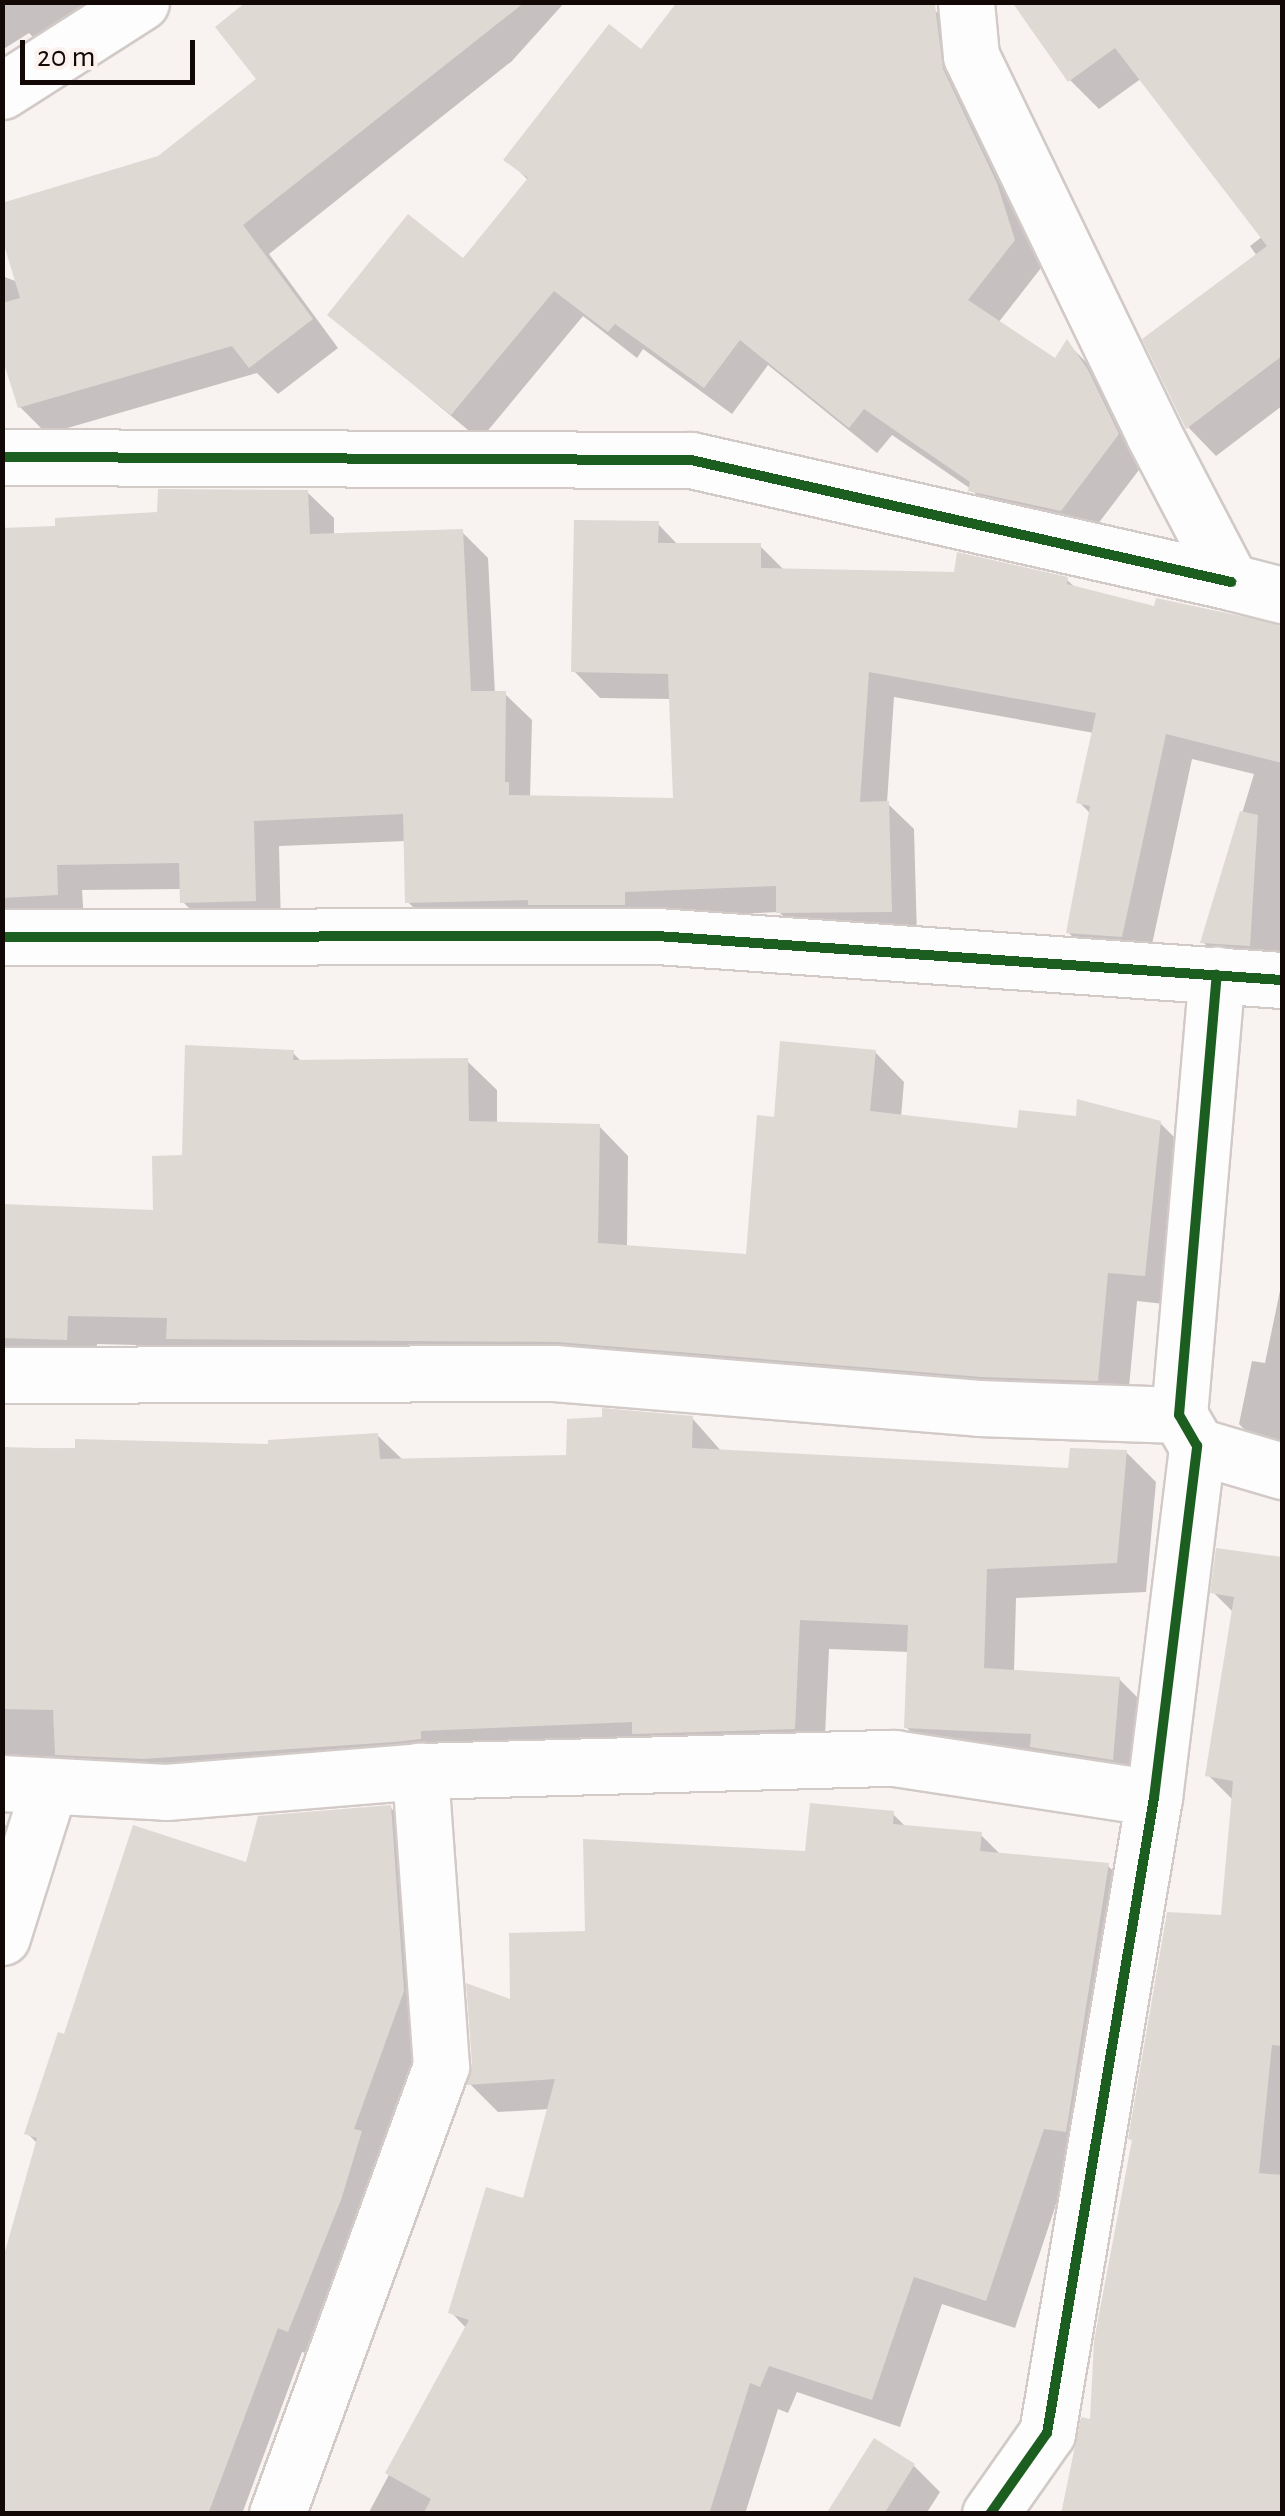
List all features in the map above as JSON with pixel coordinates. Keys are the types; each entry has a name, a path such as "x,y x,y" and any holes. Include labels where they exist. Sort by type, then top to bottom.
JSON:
{"street":[{"path":"2,90 141,2"},
{"path":"966,2 971,56 1152,433 1257,589"},
{"path":"2,457 691,460 1257,589"},
{"path":"2,937 657,936 1282,980"},
{"path":"990,2514 1047,2433 1154,1798 1188,1430 1217,975"},
{"path":"2,1375 554,1372 1188,1430 1282,1471"},
{"path":"2,1937 26,1785 166,1792 420,1771 894,1758 1154,1798"},
{"path":"277,2514 441,2066 420,1771"}],"building":[{"path":"246,2 525,2 243,225 313,319 249,368 232,346 18,408 2,357 2,303 20,298 2,238 2,203 158,156 256,79 215,27"},
{"path":"677,2 935,5 943,69 997,183 1015,240 968,300 1055,358 1067,339 1088,370 1119,434 1061,511 968,491 970,482 864,409 849,428 740,340 704,388 615,324 608,332 554,291 451,415 327,315 408,214 463,258 528,178 503,160 609,24 641,49"},
{"path":"1012,2 1282,2 1282,356 1186,429 1142,339 1267,246 1115,48 1068,82"},
{"path":"158,489 308,490 310,534 463,529 471,691 506,691 505,782 509,782 509,795 673,798 668,674 571,672 574,520 659,521 658,543 761,543 761,568 954,572 957,552 1068,577 1067,584 1154,606 1156,598 1282,625 1282,763 1166,734 1122,937 1066,933 1090,806 1076,803 1096,713 869,672 860,802 889,801 892,912 776,913 776,886 625,892 625,905 528,905 528,900 405,903 403,814 254,821 256,901 180,903 179,863 57,865 58,895 2,898 2,528 55,526 55,518 157,512"},
{"path":"1240,811 1258,815 1250,946 1200,943"},
{"path":"780,1041 876,1050 870,1111 1017,1128 1019,1110 1076,1116 1077,1099 1161,1121 1145,1276 1108,1273 1098,1381 981,1377 557,1342 166,1339 167,1318 68,1316 67,1340 2,1338 2,1204 153,1210 152,1156 182,1155 185,1045 294,1050 293,1060 468,1058 469,1121 600,1124 598,1243 746,1254 757,1115 774,1117"},
{"path":"602,1408 693,1416 692,1448 1068,1468 1070,1448 1127,1450 1117,1563 987,1569 984,1668 1120,1677 1113,1760 1030,1747 1031,1734 904,1728 908,1625 800,1620 795,1729 632,1734 632,1722 421,1731 421,1739 394,1742 143,1759 55,1755 53,1710 2,1709 2,1447 75,1449 75,1439 268,1444 268,1440 378,1433 380,1459 566,1455 567,1419 602,1417"},
{"path":"1216,1548 1282,1557 1282,2046 1272,2045 1259,2173 1282,2175 1282,2514 1061,2514 1081,2417 1090,2419 1094,2341 1132,2140 1128,2139 1167,1912 1221,1915 1233,1781 1205,1776 1234,1597 1210,1593"},
{"path":"810,1803 894,1811 893,1824 982,1832 980,1851 1109,1863 1066,2132 1044,2129 986,2301 914,2277 872,2400 769,2366 760,2387 750,2383 709,2514 423,2514 431,2499 385,2473 469,2320 448,2313 486,2187 523,2198 555,2079 467,2085 472,2064 466,1983 510,1999 509,1933 585,1931 583,1839 805,1851"},
{"path":"391,1805 404,1991 354,2129 362,2131 341,2200 288,2332 278,2328 208,2514 2,2514 2,2262 37,2138 24,2134 58,2032 64,2034 133,1825 246,1862 258,1816"},
{"path":"874,2438 915,2464 884,2514 826,2514"}],"cycle path":[{"path":"2,457 691,460 1231,582"},
{"path":"2,937 657,936 1282,980"},
{"path":"990,2514 1047,2433 1154,1798 1197,1446 1179,1415 1217,975"}]}
